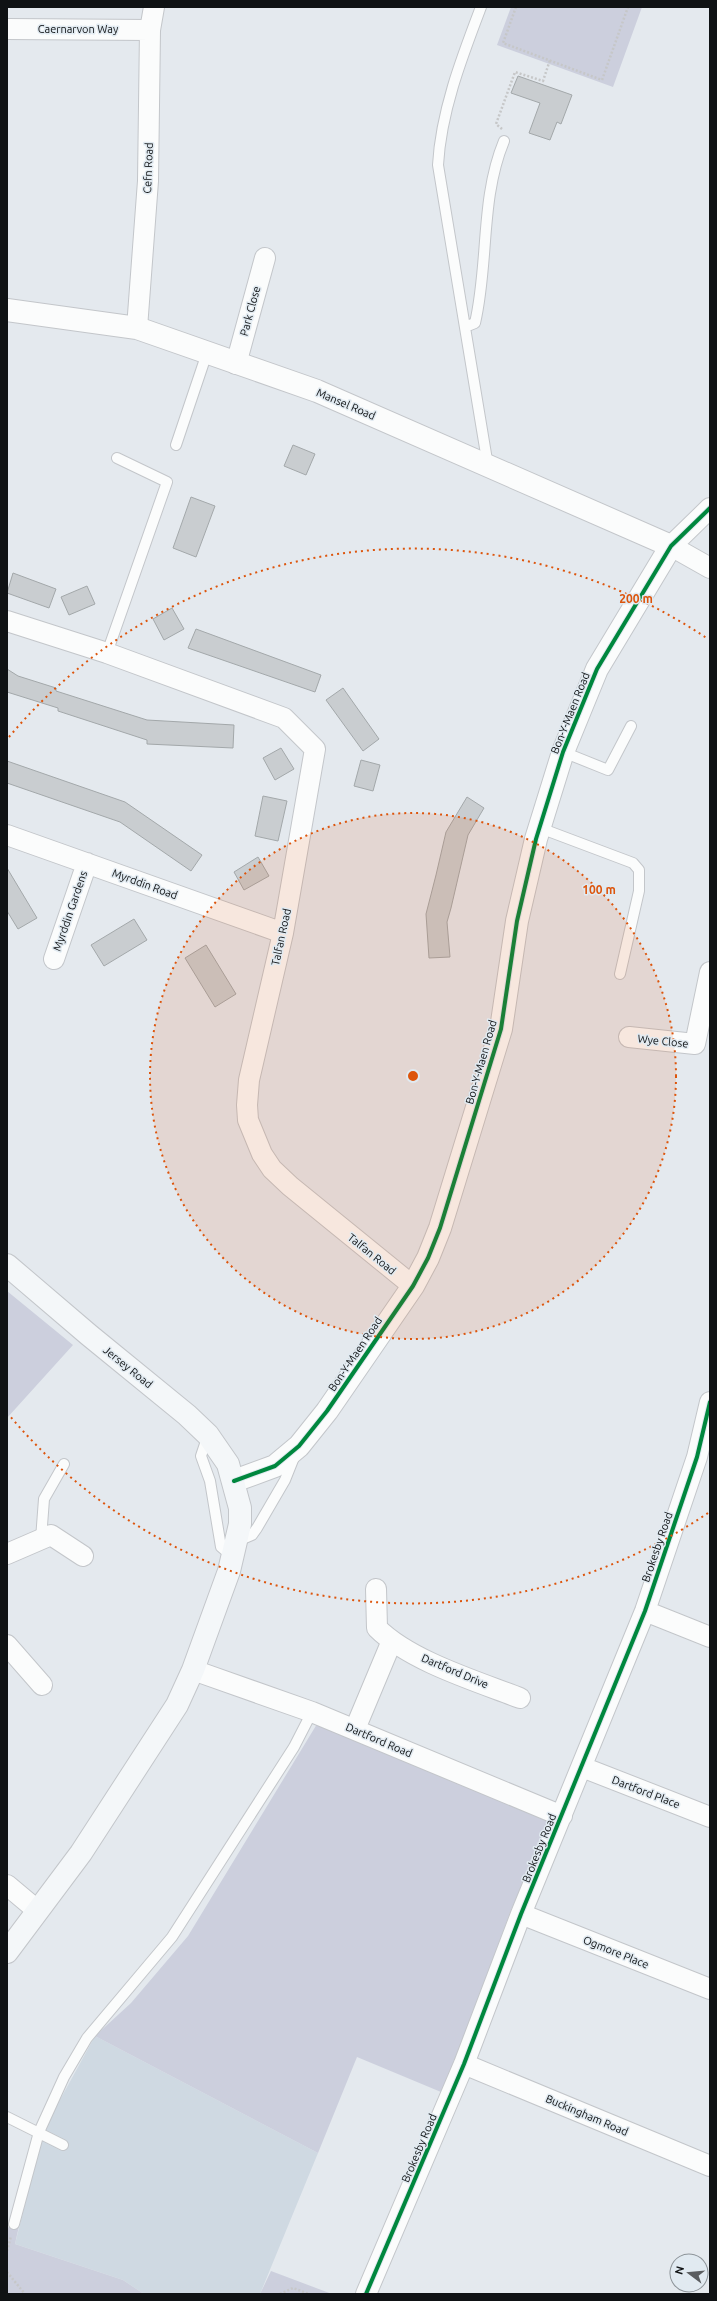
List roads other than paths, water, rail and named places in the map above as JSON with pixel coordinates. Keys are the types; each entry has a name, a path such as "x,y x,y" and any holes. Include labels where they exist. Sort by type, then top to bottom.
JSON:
{"main road":[{"name":"Jersey Road","path":"7,1265 89,1335 188,1415 208,1435 222,1451 234,1481 240,1508 236,1549 193,1670 178,1705 81,1853 7,1952"}],"street":[{"name":"Cefn Road","path":"137,328 148,180 150,30 154,7"},
{"name":"Caernarvon Way","path":"7,29 150,30"},
{"name":"Park Close","path":"236,364 265,258"},
{"name":"Mansel Road","path":"7,310 137,328 316,391 671,546"},
{"path":"710,508 671,546 710,568"},
{"name":"Bon-Y-Maen Road","path":"234,1481 275,1466 299,1446 327,1411 413,1286 428,1258 440,1228 501,1029 517,921 540,828 563,752 597,669 671,546"},
{"path":"7,621 107,654"},
{"name":"Talfan Road","path":"107,654 284,718 315,749 283,933 249,1080 248,1120 254,1138 272,1169 290,1186 413,1286"},
{"name":"Myrddin Road","path":"7,835 283,933"},
{"name":"Myrddin Gardens","path":"54,959 87,863"},
{"name":"Wye Close","path":"629,1037 695,1044 710,972"},
{"name":"Brokesby Road","path":"366,2294 464,2064 522,1914 645,1612 697,1457 710,1402"},
{"path":"7,1554 51,1535 83,1556"},
{"name":"Dartford Drive","path":"376,1590 377,1628 391,1643 456,1673 520,1698"},
{"path":"645,1612 710,1636"},
{"path":"355,1729 391,1643"},
{"path":"7,1644 42,1685"},
{"name":"Dartford Road","path":"193,1670 312,1712 355,1729 562,1816"},
{"name":"Dartford Place","path":"582,1767 710,1817"},
{"path":"7,1885 38,1911"},
{"name":"Ogmore Place","path":"522,1914 710,1989"},
{"name":"Buckingham Road","path":"464,2064 710,2166"}],"lane":[{"path":"481,7 464,50 440,138 438,165 441,192 488,466"},
{"path":"465,327 476,323 481,298 487,204 495,163 504,141"},
{"path":"176,445 207,353"},
{"path":"107,654 167,482 116,458"},
{"path":"563,752 608,770 631,726"},
{"path":"540,828 633,863 639,870 638,891 620,974"},
{"path":"208,1435 201,1456 210,1481 221,1547 236,1549 252,1535 257,1528 285,1480 299,1446"},
{"path":"41,1539 44,1499 64,1464"},
{"path":"14,2224 39,2132 64,2076 87,2038 172,1938 294,1747 312,1712"},
{"path":"7,2116 63,2145"}]}
